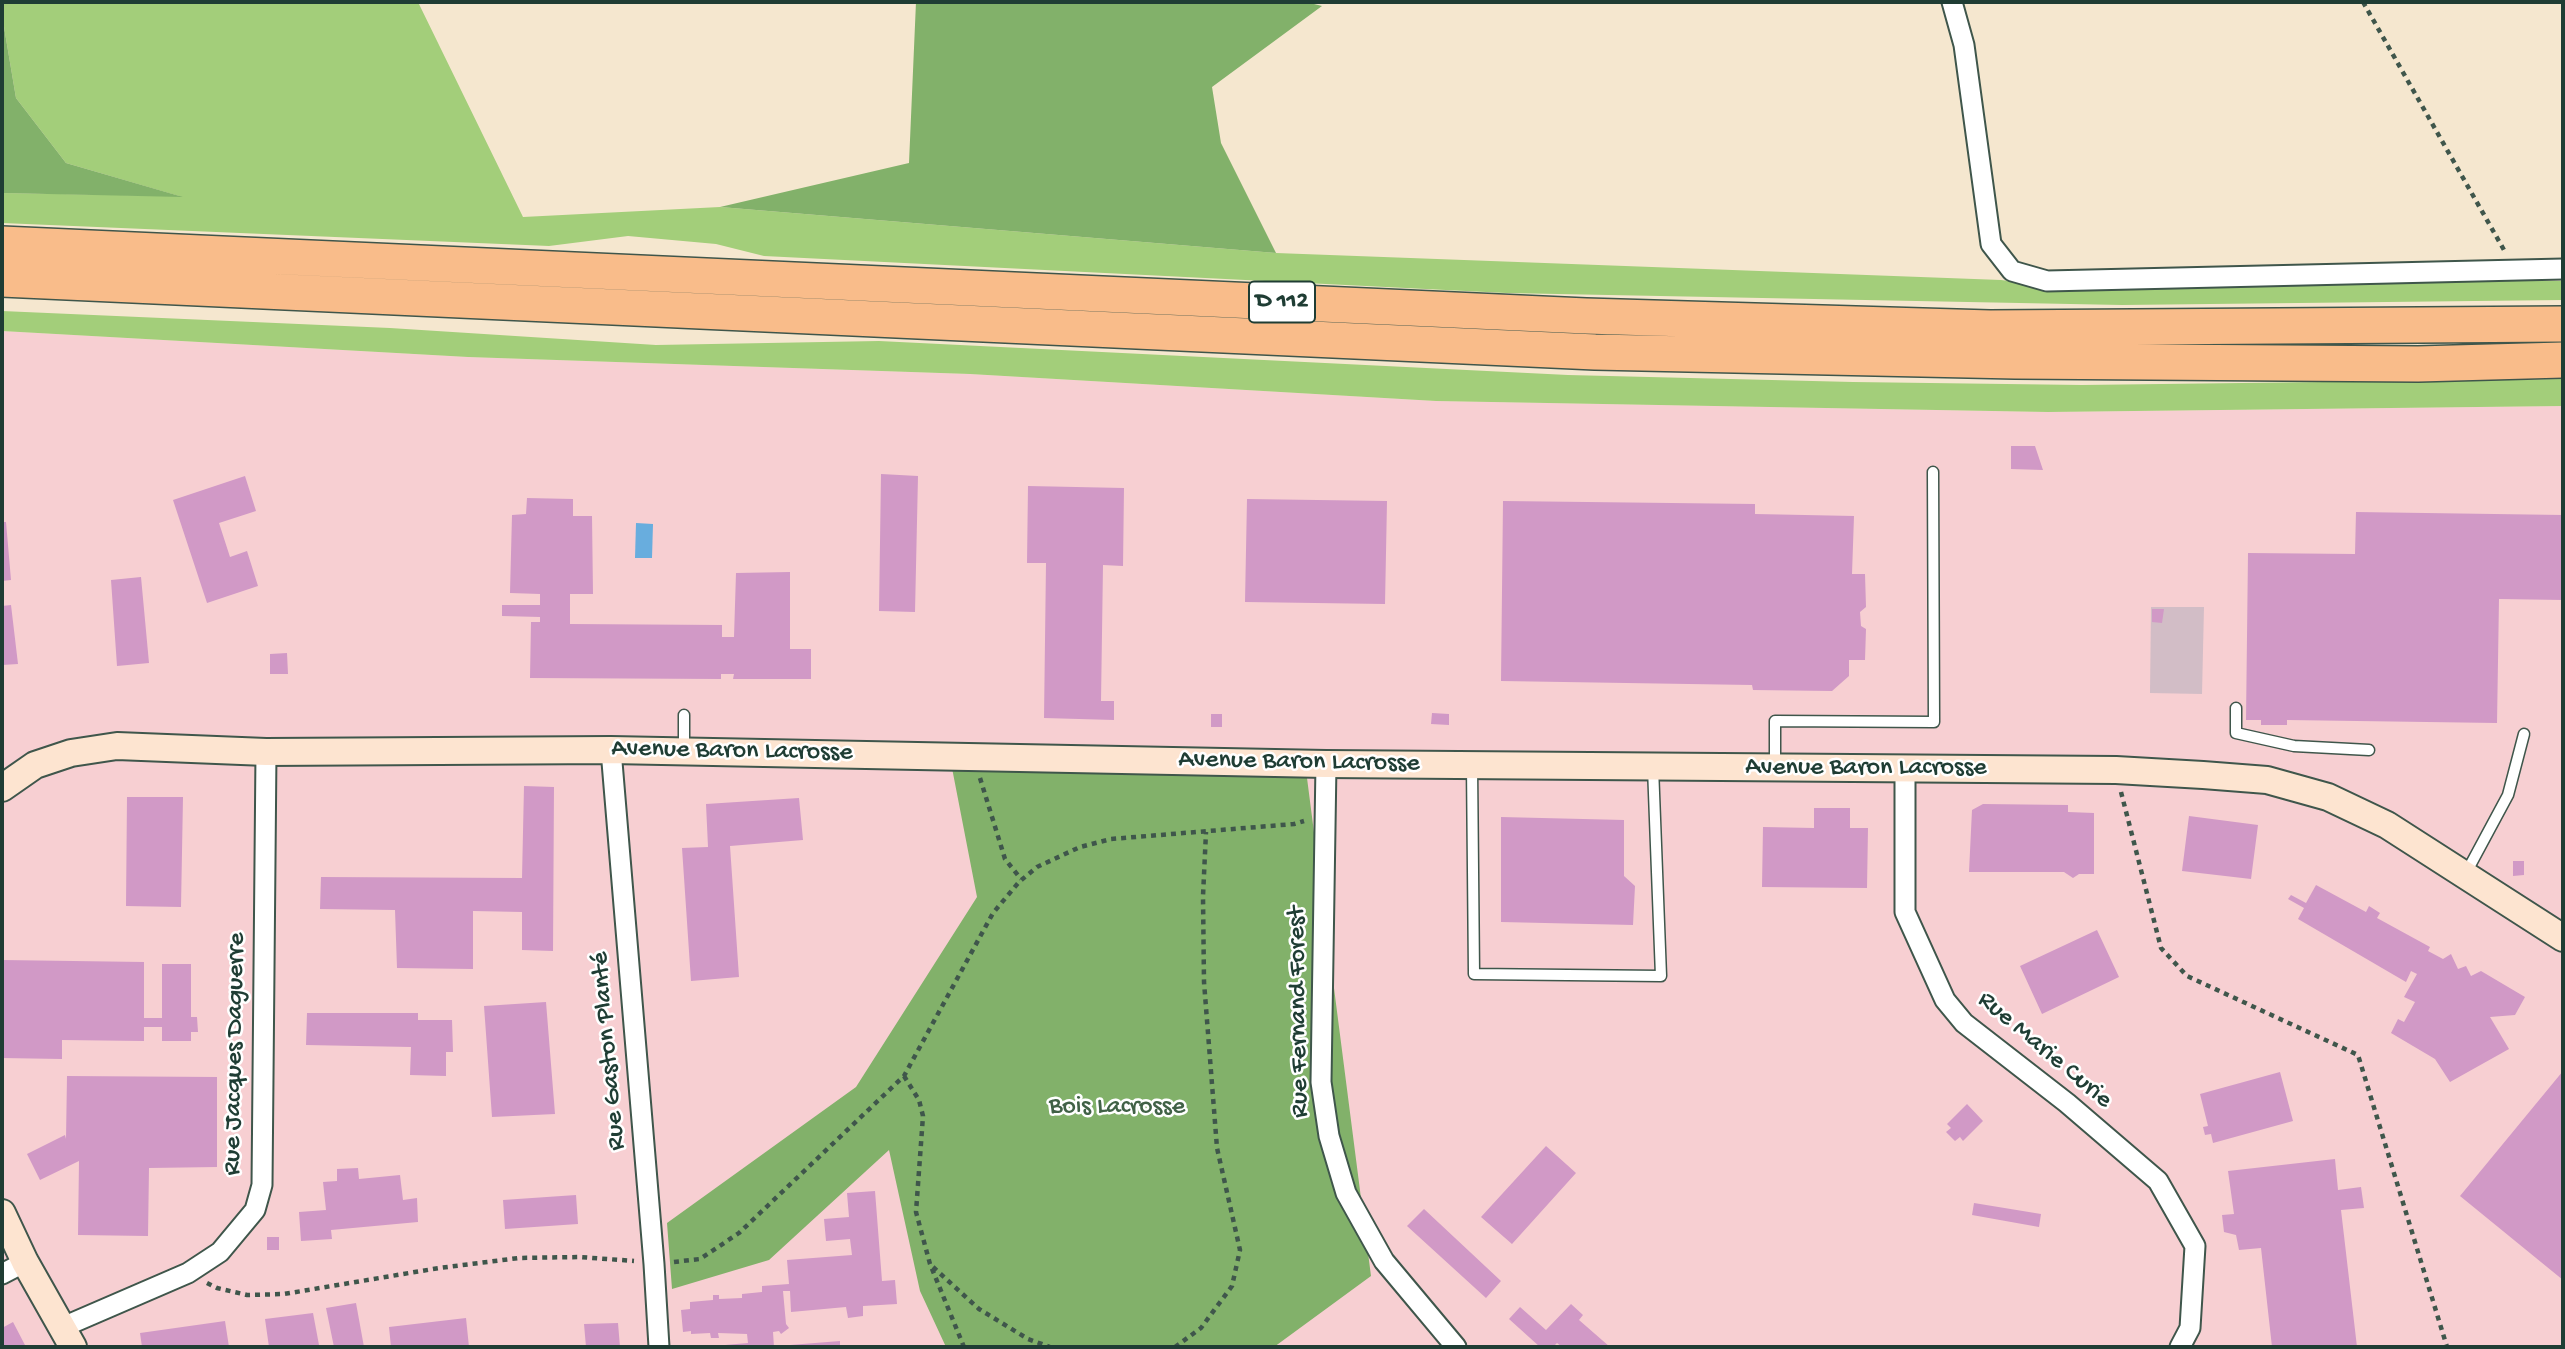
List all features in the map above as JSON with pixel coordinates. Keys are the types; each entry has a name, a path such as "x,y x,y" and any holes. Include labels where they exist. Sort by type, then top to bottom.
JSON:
{"highway":[{"name":"D 112","path":"2,244 1600,317 1990,328 2563,324"},
{"name":"D 112","path":"2,279 1595,352 2015,361 2418,364 2563,360"}],"street":[{"path":"1952,2 1964,45 1991,244 2012,271 2047,281 2563,269"},
{"name":"Avenue Baron Lacrosse","path":"2,788 35,765 71,753 117,746 266,752 611,750 1326,764 2116,770 2267,780 2328,797 2387,825 2563,937"},
{"name":"Rue Gaston Planté","path":"611,750 659,1347"},
{"name":"Rue Jacques Daguerre","path":"68,1337 188,1273 220,1252 255,1210 262,1185 266,752"},
{"name":"Rue Fernand Forest","path":"1326,764 1321,1082 1329,1136 1346,1193 1384,1261 1456,1347"},
{"name":"Rue Marie Curie","path":"1905,769 1905,912 1945,1000 1964,1023 2067,1103 2158,1181 2195,1246 2190,1328 2180,1347"},
{"path":"2,1213 25,1262 68,1337"},
{"path":"2,1274 25,1262"}],"lane":[{"path":"1775,768 1775,721 1934,722 1933,472"},
{"path":"2236,708 2236,733 2294,746 2369,750"},
{"path":"684,715 684,751"},
{"path":"2465,875 2508,795 2524,734"},
{"path":"1472,765 1474,974 1661,976 1653,767"}],"path":[{"path":"2363,2 2515,270"},
{"path":"976,757 992,822 1005,859 1021,879"},
{"path":"2116,770 2161,948 2187,976 2358,1055 2447,1347"},
{"path":"188,1273 217,1288 247,1295 284,1294 439,1268 519,1258 618,1258 654,1264 700,1259 739,1233 904,1076 993,913 1021,879 1037,867 1080,847 1111,839 1294,824 1325,815"},
{"path":"1175,1347 1201,1328 1232,1286 1240,1250 1216,1134 1204,982 1203,896 1206,832"},
{"path":"904,1076 919,1100 923,1116 916,1212 930,1264 964,1347"},
{"path":"930,1264 979,1309 1028,1339 1050,1347"}],"shaded area":[{"path":"2,331 468,357 970,374 1436,401 2048,412 2563,406 2563,1347 2,1347"},
{"path":"2151,607 2204,607 2202,694 2150,693"}],"green space":[{"path":"2,2 418,2 523,217 720,207 1276,253 2001,280 2077,290 2322,281 2563,281 2563,300 2122,305 1506,293 764,256 716,244 628,236 549,246 2,223 2,193 179,196 66,163 16,98"},
{"path":"916,2 1306,2 1322,6 1212,87 1221,143 1276,253 720,207 909,163"},
{"path":"2,15 16,98 66,163 183,197 2,193"},
{"path":"2,311 390,328 656,345 879,341 1568,375 2082,385 2563,379 2563,406 2048,412 1436,401 970,374 468,357 2,331"},
{"name":"Bois Lacrosse","path":"952,768 1307,778 1371,1276 1274,1347 946,1347 920,1291 889,1150 769,1260 672,1289 667,1223 856,1087 977,897"}],"water":[{"path":"636,523 653,524 652,558 635,558"}],"building":[{"path":"2011,446 2035,446 2043,470 2011,469"},
{"path":"881,474 918,476 915,612 879,611"},
{"path":"245,476 256,511 219,523 230,557 247,551 258,586 207,603 173,500"},
{"path":"1028,486 1124,488 1123,566 1103,565 1101,701 1114,701 1114,720 1044,718 1046,563 1027,563"},
{"path":"527,498 573,499 573,516 592,516 593,594 570,594 570,624 722,625 722,637 734,637 736,573 790,572 790,649 811,649 811,679 733,679 734,674 721,674 721,679 530,678 531,622 540,622 540,617 502,616 502,605 540,605 540,594 510,593 512,515 526,514"},
{"path":"1247,499 1387,501 1385,604 1245,602"},
{"path":"1503,501 1755,504 1755,514 1854,516 1852,574 1865,574 1866,607 1860,612 1861,626 1866,629 1865,660 1849,660 1849,676 1832,691 1753,690 1752,685 1501,681"},
{"path":"2356,512 2563,515 2563,600 2499,599 2497,723 2287,720 2287,725 2261,725 2261,720 2246,720 2248,553 2355,554"},
{"path":"2,522 6,522 11,580 2,581"},
{"path":"141,577 149,663 117,666 111,580"},
{"path":"11,605 18,664 2,665 2,606"},
{"path":"2152,609 2164,609 2162,623 2152,622"},
{"path":"287,653 288,674 270,674 270,654"},
{"path":"1432,713 1449,714 1449,725 1431,724"},
{"path":"1211,714 1222,714 1222,727 1211,727"},
{"path":"524,786 554,787 553,951 522,950 522,912 473,911 473,969 397,968 395,910 320,909 321,877 522,878"},
{"path":"127,797 183,797 181,907 126,906"},
{"path":"799,798 803,840 730,846 739,977 691,981 682,848 708,847 706,804"},
{"path":"1983,804 2068,805 2068,812 2094,813 2094,874 2079,874 2073,878 2064,872 1969,872 1972,810"},
{"path":"1814,808 1850,808 1850,828 1868,828 1867,888 1762,887 1763,827 1814,828"},
{"path":"2189,816 2258,825 2251,879 2182,871"},
{"path":"1501,817 1624,820 1624,876 1635,886 1633,925 1501,922"},
{"path":"2513,861 2524,861 2524,875 2513,876"},
{"path":"2316,885 2366,912 2369,906 2380,913 2377,918 2430,947 2428,951 2443,959 2451,954 2458,969 2466,966 2471,976 2481,971 2525,997 2515,1015 2490,1017 2509,1049 2450,1082 2435,1059 2391,1033 2398,1019 2404,1022 2415,1002 2404,997 2417,974 2411,971 2406,982 2298,919 2304,908 2288,899 2291,895 2306,903"},
{"path":"2097,930 2119,977 2042,1014 2020,966"},
{"path":"2,960 144,962 144,1018 162,1018 162,964 191,964 191,1017 197,1017 198,1032 191,1032 191,1041 162,1041 162,1027 144,1027 144,1041 62,1040 62,1059 2,1058"},
{"path":"546,1002 555,1114 492,1117 484,1006"},
{"path":"307,1013 418,1013 418,1020 452,1020 453,1052 446,1052 446,1076 410,1075 411,1047 306,1045"},
{"path":"2563,1071 2563,1280 2460,1196"},
{"path":"2280,1072 2293,1121 2213,1143 2211,1134 2205,1135 2203,1127 2208,1126 2200,1094"},
{"path":"67,1076 217,1077 217,1167 149,1168 148,1236 78,1235 79,1161 40,1180 27,1154 65,1135 66,1139"},
{"path":"1967,1104 1983,1121 1963,1141 1960,1137 1955,1141 1946,1132 1951,1128 1947,1124"},
{"path":"1546,1146 1576,1173 1512,1244 1481,1217"},
{"path":"2335,1159 2338,1190 2361,1187 2364,1208 2341,1210 2357,1347 2272,1347 2261,1248 2239,1250 2236,1235 2224,1232 2222,1215 2234,1214 2228,1171"},
{"path":"358,1168 359,1179 400,1175 403,1200 417,1198 418,1222 331,1230 332,1239 301,1241 299,1212 326,1210 323,1182 337,1181 337,1169"},
{"path":"875,1191 882,1281 895,1280 897,1304 863,1306 863,1316 848,1318 846,1307 791,1312 790,1291 783,1291 786,1324 789,1328 781,1334 779,1331 773,1332 774,1347 725,1347 748,1343 747,1334 718,1333 719,1338 711,1338 710,1333 683,1332 681,1310 690,1309 690,1302 713,1300 713,1295 719,1295 719,1299 742,1298 742,1294 762,1292 762,1286 789,1284 787,1260 852,1255 850,1239 826,1241 824,1219 849,1217 847,1193"},
{"path":"576,1195 578,1224 505,1229 503,1200"},
{"path":"1974,1203 2041,1214 2039,1227 1972,1215"},
{"path":"1424,1209 1501,1281 1486,1298 1407,1226"},
{"path":"267,1237 279,1237 279,1250 267,1250"},
{"path":"356,1303 364,1347 334,1347 326,1308"},
{"path":"1571,1304 1583,1315 1579,1320 1610,1347 1562,1347 1557,1343 1553,1347 1540,1347 1509,1319 1520,1307 1546,1330"},
{"path":"313,1313 319,1345 269,1347 265,1319"},
{"path":"466,1318 469,1347 391,1347 389,1327"},
{"path":"225,1321 229,1347 142,1347 140,1333"},
{"path":"13,1322 26,1347 2,1347 2,1328"},
{"path":"618,1323 620,1347 586,1347 584,1324"},
{"path":"840,1341 840,1347 790,1345"}]}
